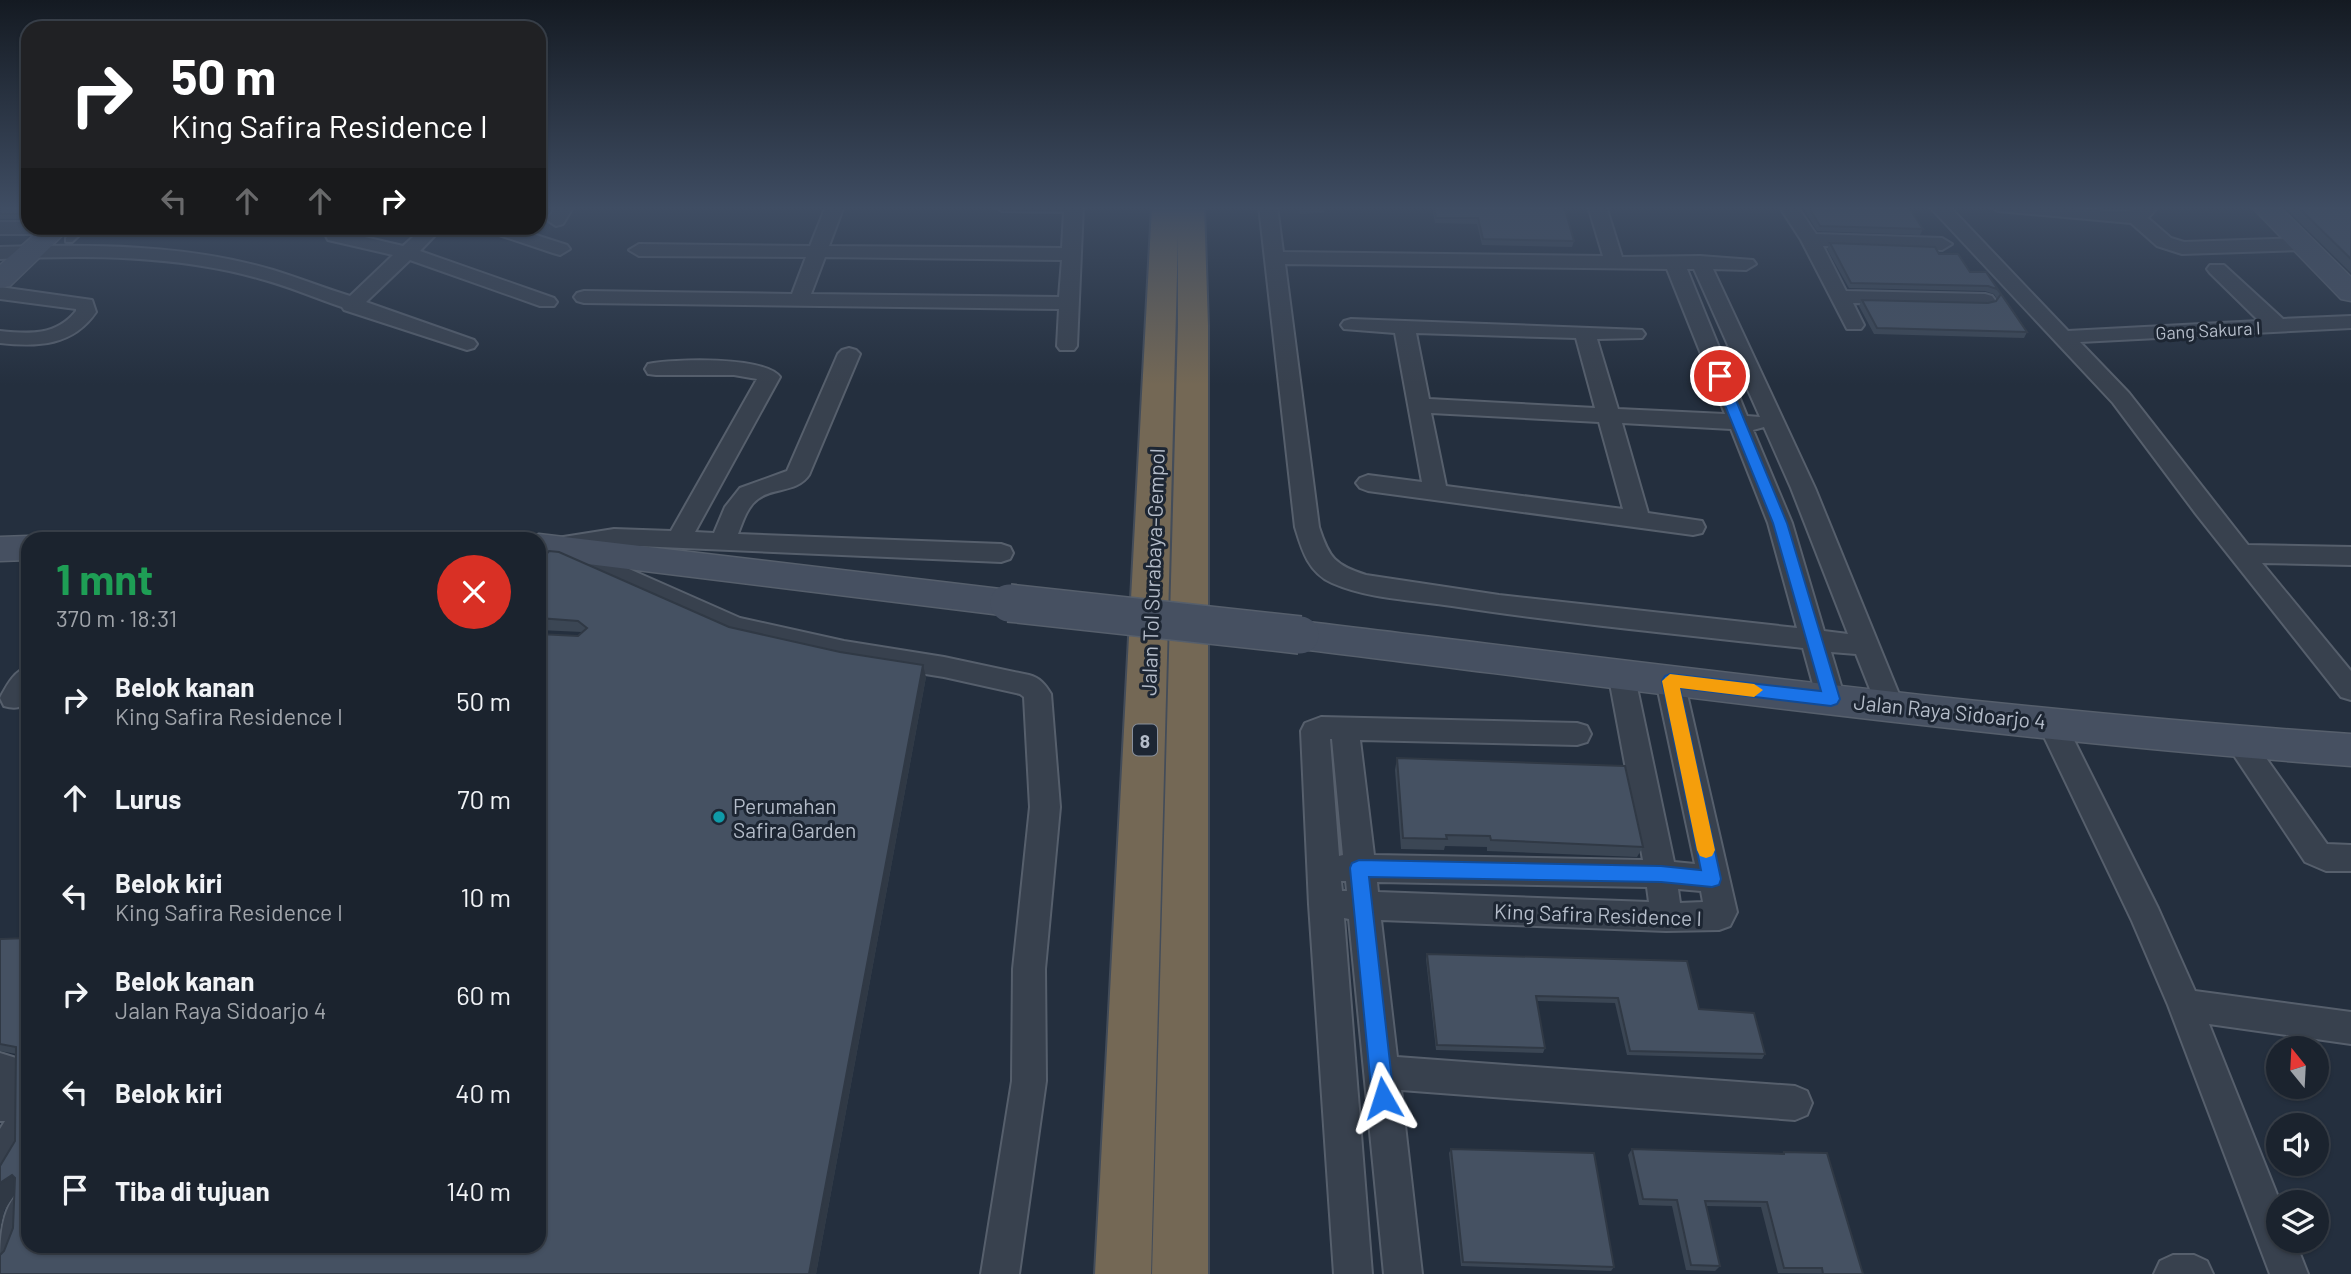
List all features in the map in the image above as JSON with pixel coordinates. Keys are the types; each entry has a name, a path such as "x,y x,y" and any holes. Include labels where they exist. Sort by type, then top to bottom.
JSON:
{"highway":[{"name":"Jalan Tol Surabaya–Gempol","path":"1123,1274 1163,265"},
{"name":"Jalan Tol Surabaya–Gempol","path":"1180,1274 1192,265"}],"street":[{"path":"0,280 12,265"},
{"path":"221,265 266,274 351,306 467,344"},
{"path":"351,306 394,265"},
{"path":"443,265 547,302"},
{"path":"799,300 813,265"},
{"path":"1067,346 1071,265"},
{"path":"1274,265 1307,527 1316,555 1325,566 1340,576 1366,584 1457,598 1868,646"},
{"path":"1675,265 1780,523 1831,699"},
{"path":"1702,265 1803,488 1889,704"},
{"path":"1823,265 1854,325"},
{"path":"1995,265 2121,398 2241,554 2351,690"},
{"path":"2319,265 2351,293"},
{"path":"2217,269 2248,301 2278,326"},
{"path":"0,293 69,300 85,304 86,312 79,324 62,335 28,340 0,337"},
{"path":"583,297 1069,303"},
{"path":"1838,297 1985,300"},
{"name":"Gang Sakura I","path":"2064,337 2351,322"},
{"path":"1351,324 1635,334"},
{"path":"1404,326 1434,492"},
{"path":"1585,333 1638,519"},
{"path":"723,541 738,504 747,494 764,486 790,481 797,475 849,354"},
{"path":"656,369 748,370 765,372 769,377 679,539"},
{"path":"1418,405 1772,424"},
{"path":"1368,483 1693,527"},
{"path":"548,550 614,537 1001,552"},
{"path":"0,549 21,548"},
{"path":"548,550 733,626 844,651 944,667 1034,688 1037,694 1045,807 1029,969 1030,1081 1000,1274"},
{"name":"Jalan Raya Sidoarjo 4","path":"548,550 1300,635 1831,699 2239,742 2351,750"},
{"path":"2241,554 2351,556"},
{"path":"1621,673 1661,874 1666,917"},
{"name":"King Safira Residence I","path":"1325,904 1666,917 1719,916 1721,912 1670,681"},
{"path":"2051,722 2147,918 2185,1005 2289,1274"},
{"path":"1345,730 1403,1274"},
{"path":"1353,1274 1322,867 1315,731 1577,734"},
{"path":"2239,742 2316,853 2326,858 2351,858"},
{"name":"King Safira Residence I","path":"1322,867 1661,874 1712,879"},
{"path":"2185,1005 2351,1028"},
{"path":"0,1070 21,1075"},
{"path":"1380,1072 1795,1102"},
{"path":"0,1104 21,1104"},
{"path":"0,1163 21,1128"},
{"path":"0,1253 21,1216"},
{"path":"2173,1274 2194,1274"}],"building":[{"path":"1842,265 1966,265 1970,272 1986,272 2027,332 1877,328 1862,300 1988,303 1996,301 2001,294 1997,289 1988,286 1851,283"},
{"name":"Perumahan Safira Garden","path":"549,551 559,552 729,627 840,652 923,665 809,1274 0,1274 0,1255 13,1228 15,1178 12,1175 0,1183 0,1166 15,1141 16,1047 0,1044 0,939 21,938 21,1253 546,1253 546,634 578,636 587,628 578,621 546,619 546,555"},
{"path":"1397,758 1625,766 1643,847 1491,840 1490,836 1403,838"},
{"path":"1427,954 1687,961 1699,1009 1754,1013 1765,1054 1630,1051 1618,998 1536,996 1545,1048 1437,1045"},
{"path":"1451,1149 1594,1153 1614,1267 1463,1262"},
{"path":"1632,1149 1827,1153 1863,1274 1823,1274 1822,1268 1784,1268 1767,1202 1705,1201 1720,1266 1691,1265 1677,1200 1643,1199"}],"slow traffic":[{"path":"1706,850 1670,681 1754,690"}],"place":[{"name":"Perumahan Safira Garden","path":"719,817"}],"route":[{"path":"1383,1098 1359,868 1661,874 1712,879 1670,681 1831,699 1780,523 1720,376"}]}
